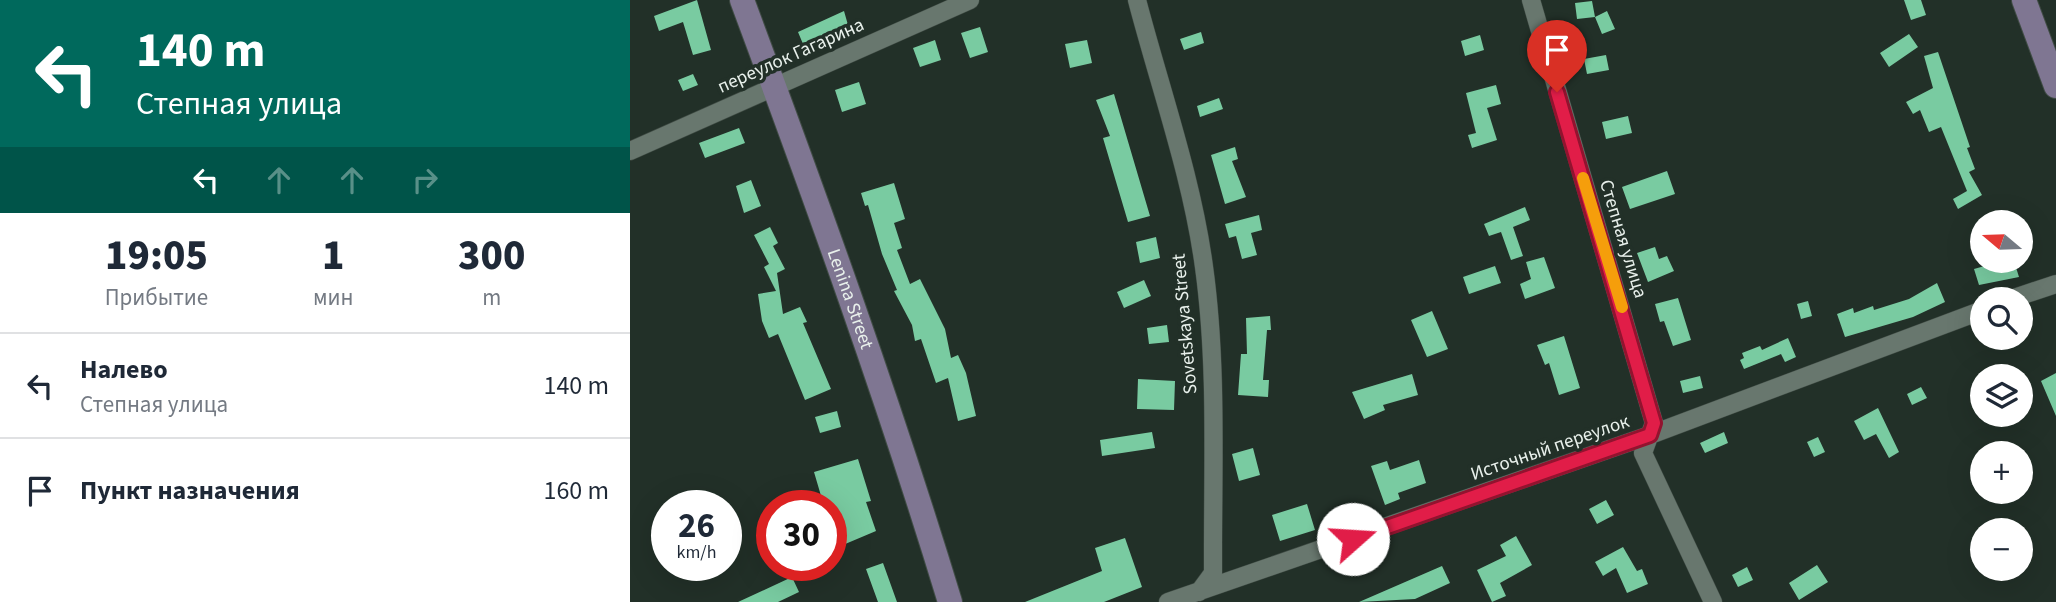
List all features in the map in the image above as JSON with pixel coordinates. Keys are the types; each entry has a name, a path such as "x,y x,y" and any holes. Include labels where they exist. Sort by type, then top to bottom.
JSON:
{"street":[{"name":"Lenina Street","path":"742,0 852,297 901,441 950,602"},
{"name":"переулок Гагарина","path":"630,151 970,0"},
{"name":"Sovetskaya Street","path":"1136,0 1192,205 1204,268 1212,403 1213,573 1195,596"},
{"name":"Степная улица","path":"1531,0 1626,319 1654,423 1643,453 1713,602"},
{"path":"2024,0 2056,86"},
{"path":"2033,292 2056,284"},
{"name":"Источный переулок","path":"1168,602 1195,596 1650,435 1970,315"}],"building":[{"path":"697,0 711,50 693,55 683,22 659,31 654,16"},
{"path":"1904,0 1921,0 1926,15 1911,20"},
{"path":"1592,1 1595,17 1577,19 1575,3"},
{"path":"844,11 850,32 837,36 835,30 803,44 798,32"},
{"path":"1607,11 1615,29 1602,34 1595,17"},
{"path":"980,27 988,52 970,58 961,33"},
{"path":"1201,32 1204,43 1184,50 1180,39"},
{"path":"1909,34 1918,47 1889,67 1880,53"},
{"path":"1480,35 1484,50 1465,56 1461,41"},
{"path":"935,40 941,60 920,67 913,48"},
{"path":"1087,40 1092,63 1070,68 1065,44"},
{"path":"1938,52 1970,147 1967,148 1975,169 1969,172 1982,195 1958,209 1953,199 1967,191 1941,127 1929,132 1920,110 1913,114 1906,102 1933,88 1924,56"},
{"path":"1606,55 1609,70 1587,74 1584,59"},
{"path":"693,74 698,85 683,91 678,80"},
{"path":"859,82 866,104 842,112 835,90"},
{"path":"1496,85 1501,104 1487,108 1497,140 1472,148 1468,135 1476,133 1466,93"},
{"path":"1114,94 1150,216 1128,222 1103,138 1110,136 1096,100"},
{"path":"1219,98 1223,109 1200,117 1197,106"},
{"path":"1628,116 1632,133 1606,139 1602,122"},
{"path":"739,128 745,143 705,158 699,143"},
{"path":"1235,147 1238,159 1232,161 1246,197 1225,204 1211,155"},
{"path":"1667,171 1675,194 1630,209 1622,187"},
{"path":"751,180 761,206 744,213 736,186"},
{"path":"894,183 905,219 894,223 902,248 897,250 910,284 920,279 945,329 951,358 958,355 966,373 976,416 958,421 948,378 936,383 921,339 915,341 912,325 894,291 897,290 882,254 868,205 865,206 861,193"},
{"path":"1525,207 1530,220 1513,227 1523,256 1511,260 1501,232 1489,236 1484,224"},
{"path":"1259,215 1262,230 1251,233 1257,255 1242,259 1236,236 1229,238 1225,224"},
{"path":"770,227 778,243 773,246 785,269 777,273 783,314 800,307 807,322 803,323 831,389 805,400 778,334 769,338 762,321 758,294 776,291 764,267 769,264 754,235"},
{"path":"1156,237 1160,258 1140,263 1136,242"},
{"path":"1655,247 1659,259 1667,256 1674,271 1648,282 1637,253"},
{"path":"1544,257 1555,288 1525,299 1520,284 1531,279 1526,262"},
{"path":"1495,266 1501,283 1469,294 1463,277"},
{"path":"1975,273 2018,273 2019,277 1979,285"},
{"path":"1144,280 1151,296 1124,308 1117,292"},
{"path":"1937,283 1945,302 1913,317 1845,337 1837,314 1853,308 1854,313 1873,306 1874,310 1909,299"},
{"path":"1678,298 1691,340 1673,346 1664,321 1660,322 1655,304"},
{"path":"1808,301 1812,316 1801,319 1797,304"},
{"path":"1432,311 1448,349 1427,357 1411,320"},
{"path":"1270,316 1271,330 1267,330 1263,380 1269,380 1268,397 1238,395 1241,354 1247,354 1246,318"},
{"path":"1167,325 1169,342 1149,344 1147,328"},
{"path":"1564,336 1580,388 1559,395 1549,363 1545,365 1537,345"},
{"path":"1788,338 1796,357 1785,362 1781,354 1744,369 1740,360 1744,358 1742,353 1760,346 1762,350"},
{"path":"2056,373 2056,416 2041,381"},
{"path":"1412,374 1418,395 1383,405 1385,410 1364,419 1352,392"},
{"path":"1700,376 1703,388 1683,393 1680,381"},
{"path":"1138,379 1175,381 1174,410 1137,409"},
{"path":"1921,387 1927,398 1912,405 1907,394"},
{"path":"1878,408 1899,452 1889,458 1876,434 1864,440 1854,421"},
{"path":"837,411 841,427 820,433 815,417"},
{"path":"1152,432 1155,448 1102,456 1100,440"},
{"path":"1724,432 1728,443 1705,453 1700,443"},
{"path":"1818,437 1825,452 1814,457 1807,442"},
{"path":"1253,448 1260,475 1239,481 1232,454"},
{"path":"858,459 871,501 866,502 876,531 847,543 847,490 819,490 814,472"},
{"path":"1419,460 1426,483 1398,493 1400,499 1385,505 1371,466 1387,461 1390,470"},
{"path":"1606,500 1614,515 1597,524 1589,509"},
{"path":"1307,504 1315,530 1280,541 1272,515"},
{"path":"1516,536 1532,565 1500,583 1506,596 1492,602 1477,570 1506,556 1500,545"},
{"path":"1125,538 1142,587 1104,602 1025,602 1102,571 1095,548"},
{"path":"1623,547 1637,571 1642,569 1648,584 1627,593 1616,568 1603,576 1595,562"},
{"path":"883,563 897,602 878,602 866,569"},
{"path":"1817,565 1828,582 1799,600 1789,583"},
{"path":"1442,566 1450,583 1415,599 1359,602"},
{"path":"1747,567 1753,580 1738,587 1732,575"},
{"path":"783,581 794,581 799,592 778,602 738,602"}],"slow traffic":[{"path":"1583,178 1622,307"}],"route":[{"path":"1353,539 1650,435 1654,423 1626,319 1557,92"}]}
